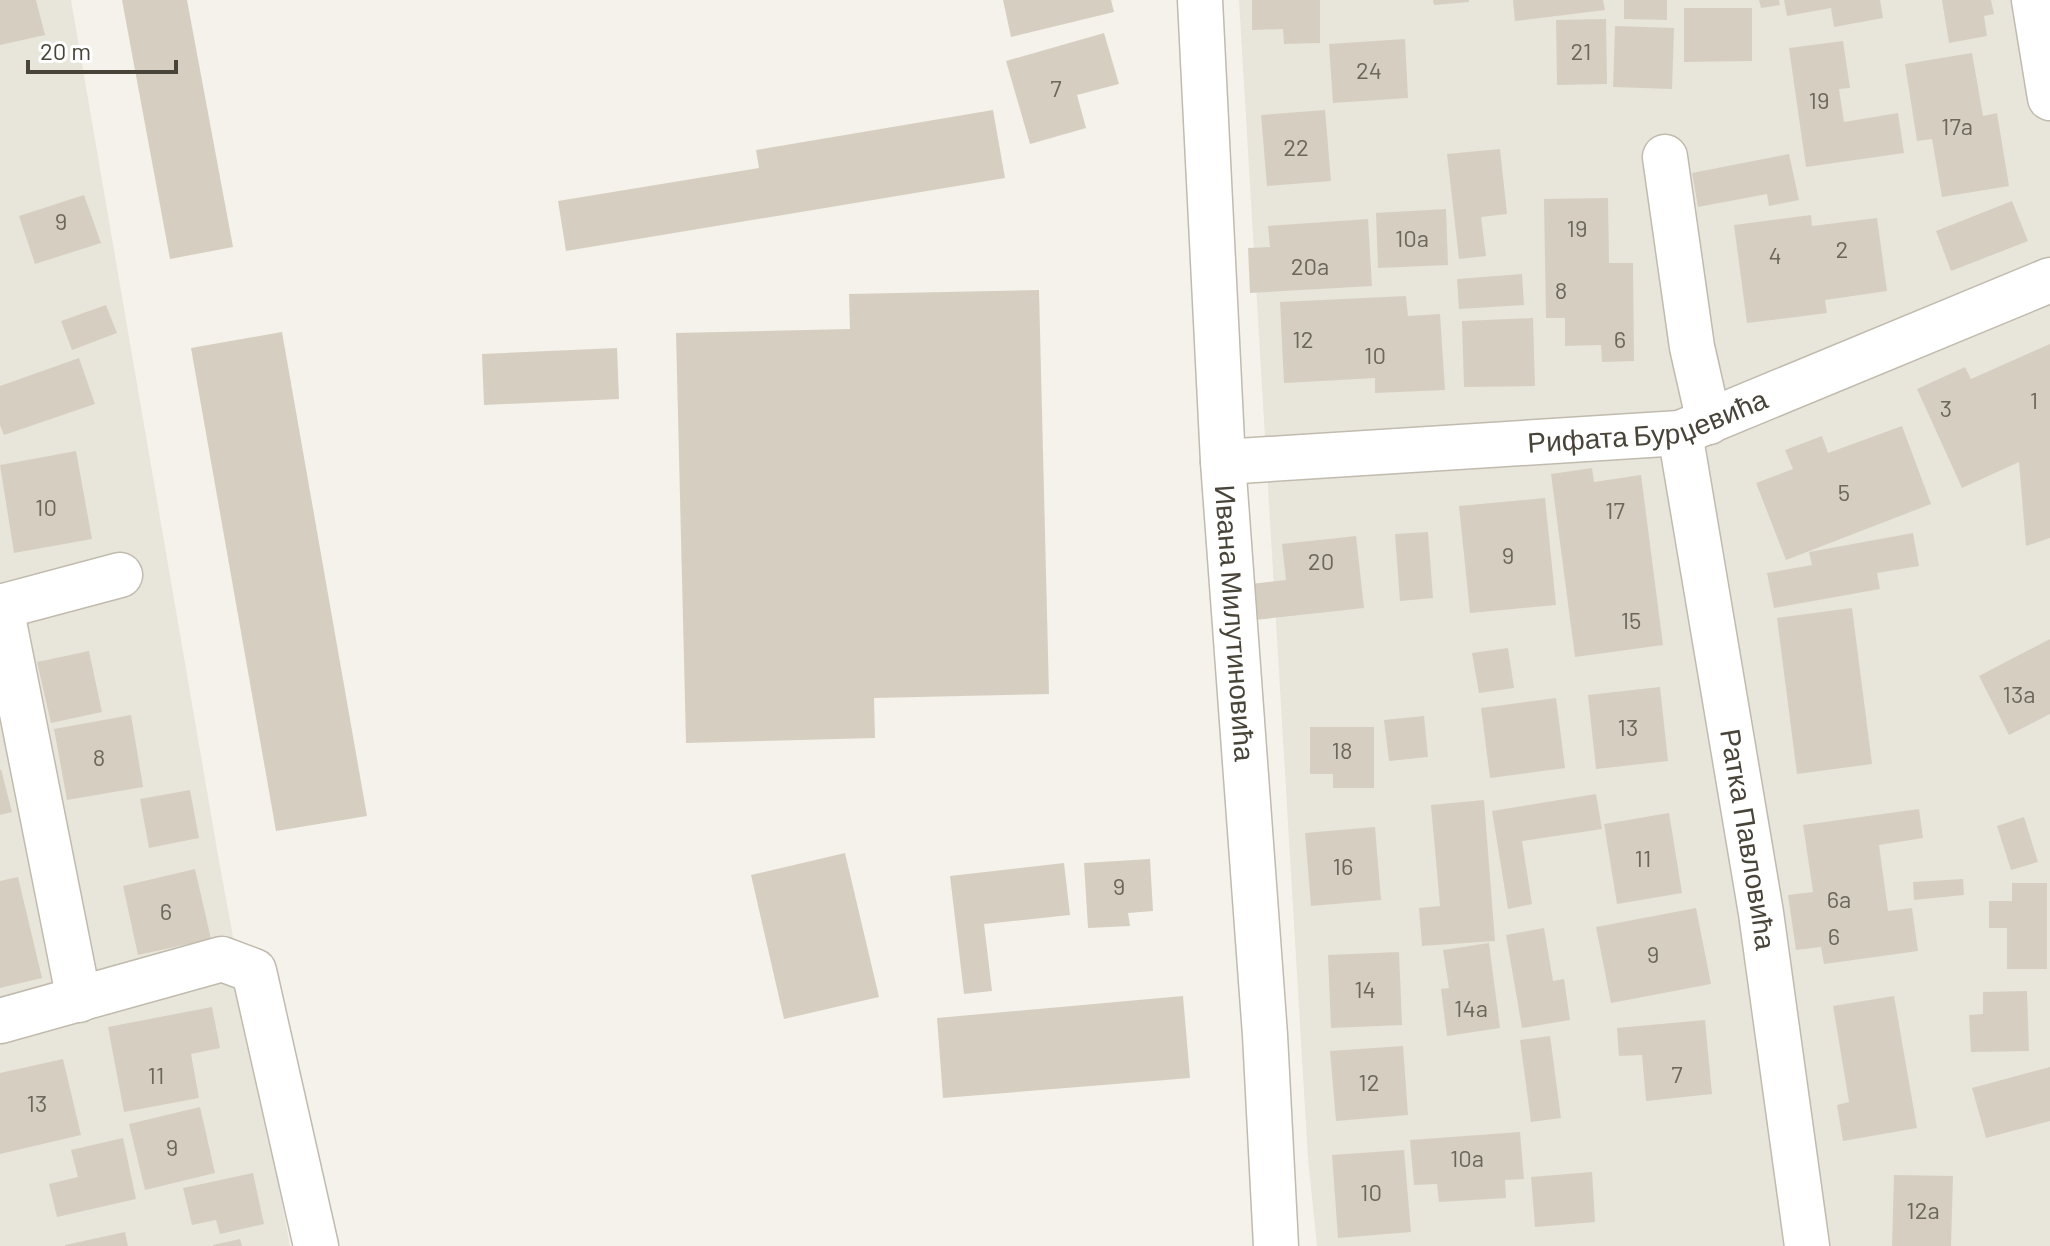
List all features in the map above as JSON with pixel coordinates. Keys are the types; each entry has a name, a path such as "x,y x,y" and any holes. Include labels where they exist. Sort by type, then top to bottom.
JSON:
{"street":[{"name":"Ивана Милутиновића","path":"1200,0 1223,462 1265,1035 1276,1246"},
{"path":"2034,0 2050,98"},
{"name":"Ратка Павловића","path":"1665,157 1692,347 1694,428 1807,1246"},
{"name":"Рифата Бурџевића","path":"1223,462 1694,428 2050,280"},
{"path":"79,1000 0,607 120,575"},
{"path":"0,1021 222,959 254,971 316,1246"}],"shaded area":[{"path":"0,0 71,0 219,861 290,1246 0,1246"},
{"path":"1239,0 2050,0 2050,1246 1317,1246 1308,1159"}],"building":[{"path":"0,0 36,0 45,35 0,45"},
{"path":"122,0 187,0 233,247 170,259"},
{"path":"1003,0 1111,0 1114,12 1011,37"},
{"path":"1252,0 1320,0 1320,43 1284,44 1283,29 1252,30"},
{"path":"1433,0 1469,0 1469,2 1434,5"},
{"path":"1513,0 1603,0 1605,10 1515,21"},
{"path":"1624,0 1667,0 1667,20 1624,19"},
{"path":"1759,0 1779,0 1780,5 1761,8"},
{"path":"1784,0 1880,0 1883,18 1834,27 1831,8 1787,16"},
{"path":"1942,0 1991,0 1994,14 1984,16 1987,36 1949,43"},
{"path":"1684,8 1752,8 1752,61 1684,62"},
{"path":"1606,19 1607,84 1557,85 1556,20"},
{"path":"1615,26 1674,28 1672,89 1613,87"},
{"path":"1104,33 1119,84 1077,95 1086,128 1030,144 1006,61"},
{"path":"1405,39 1408,98 1333,103 1329,44"},
{"path":"1843,41 1850,88 1839,89 1844,122 1898,113 1904,153 1806,167 1789,48"},
{"path":"1972,53 1983,116 1997,113 2009,186 1942,197 1932,139 1917,141 1905,64"},
{"path":"993,110 1005,178 566,251 558,201 759,168 756,150"},
{"path":"1325,110 1331,181 1267,186 1261,115"},
{"path":"1500,149 1507,214 1481,217 1486,256 1459,259 1447,154"},
{"path":"1789,154 1799,200 1769,206 1767,194 1698,207 1692,173"},
{"path":"84,195 101,243 35,264 19,216"},
{"path":"1608,198 1609,263 1633,263 1634,361 1602,362 1601,345 1565,346 1565,318 1546,318 1544,199"},
{"path":"2012,201 2028,241 1951,271 1936,231"},
{"path":"1446,209 1448,265 1378,268 1376,213"},
{"path":"1811,215 1812,226 1877,218 1887,291 1825,300 1827,313 1747,323 1734,225"},
{"path":"1368,219 1372,286 1250,293 1248,248 1270,247 1268,226"},
{"path":"1522,274 1524,305 1459,309 1457,279"},
{"path":"1039,290 1049,694 874,698 875,738 686,743 676,333 850,329 849,294"},
{"path":"1406,296 1408,316 1440,314 1445,390 1375,393 1375,378 1284,383 1280,302"},
{"path":"106,305 117,333 72,350 61,321"},
{"path":"1533,318 1535,386 1464,387 1462,321"},
{"path":"282,332 367,816 276,831 191,348"},
{"path":"2050,344 2050,538 2026,546 2019,462 1962,488 1917,389 1965,367 1971,379"},
{"path":"617,348 619,399 484,405 482,354"},
{"path":"79,358 95,404 4,435 0,425 0,386"},
{"path":"1902,426 1931,504 1786,560 1756,483 1793,469 1785,450 1822,436 1828,453"},
{"path":"76,451 92,539 14,553 0,465"},
{"path":"1592,468 1594,482 1641,475 1663,645 1575,657 1551,474"},
{"path":"1545,498 1556,605 1470,613 1459,506"},
{"path":"1428,532 1433,598 1400,601 1395,534"},
{"path":"1913,533 1919,566 1877,573 1880,589 1774,608 1767,573 1812,565 1809,552"},
{"path":"1356,536 1364,608 1255,620 1251,584 1286,580 1282,544"},
{"path":"1852,608 1872,764 1797,774 1777,618"},
{"path":"2050,639 2050,714 2009,735 1979,676"},
{"path":"1508,648 1514,688 1479,693 1472,653"},
{"path":"89,651 102,712 51,723 37,662"},
{"path":"1660,687 1668,761 1596,769 1588,695"},
{"path":"1556,698 1565,768 1490,778 1481,708"},
{"path":"131,715 143,787 67,800 54,729"},
{"path":"1424,716 1428,757 1389,761 1384,720"},
{"path":"1310,727 1374,727 1374,788 1333,788 1333,774 1310,774"},
{"path":"0,770 12,812 0,815"},
{"path":"190,790 199,838 149,848 140,799"},
{"path":"1596,794 1602,829 1522,841 1532,904 1508,909 1492,811"},
{"path":"1484,800 1495,941 1422,946 1419,908 1440,906 1431,805"},
{"path":"1919,809 1923,838 1879,845 1888,911 1912,908 1918,951 1824,964 1821,947 1796,950 1788,895 1813,892 1803,825"},
{"path":"1669,813 1682,893 1617,904 1604,824"},
{"path":"2024,817 2038,862 2011,870 1997,826"},
{"path":"1375,827 1381,900 1311,906 1305,833"},
{"path":"845,853 879,997 784,1019 751,875"},
{"path":"1150,859 1153,911 1128,913 1130,926 1088,928 1084,863"},
{"path":"1064,863 1070,915 984,924 992,991 964,994 950,876"},
{"path":"195,869 211,939 138,955 123,886"},
{"path":"18,877 42,978 0,988 0,881"},
{"path":"1963,879 1964,895 1914,900 1913,882"},
{"path":"2012,883 2047,883 2047,969 2007,969 2007,928 1989,928 1989,901 2012,901"},
{"path":"1696,908 1711,984 1611,1003 1596,927"},
{"path":"1544,928 1553,981 1564,979 1570,1020 1522,1028 1506,935"},
{"path":"1489,943 1500,1028 1447,1036 1441,989 1449,988 1443,950"},
{"path":"1399,952 1402,1025 1331,1028 1328,955"},
{"path":"2027,991 2029,1051 1971,1052 1969,1015 1983,1014 1983,992"},
{"path":"1183,996 1190,1078 943,1098 937,1018"},
{"path":"1894,996 1917,1128 1843,1141 1837,1105 1849,1102 1833,1006"},
{"path":"212,1007 220,1048 191,1054 199,1098 124,1112 108,1027"},
{"path":"1705,1020 1712,1094 1646,1101 1642,1055 1619,1056 1617,1028"},
{"path":"1550,1036 1561,1118 1531,1122 1520,1040"},
{"path":"1403,1046 1408,1115 1336,1121 1330,1051"},
{"path":"63,1059 81,1135 0,1154 0,1073"},
{"path":"2050,1067 2050,1121 1986,1138 1972,1088"},
{"path":"200,1107 215,1173 145,1190 129,1124"},
{"path":"1520,1132 1524,1179 1505,1180 1506,1198 1439,1202 1437,1184 1414,1185 1410,1140"},
{"path":"123,1138 136,1199 57,1217 49,1184 78,1177 71,1150"},
{"path":"1404,1150 1411,1232 1338,1238 1332,1155"},
{"path":"1592,1172 1595,1222 1535,1227 1531,1177"},
{"path":"253,1173 264,1224 220,1234 216,1220 192,1225 183,1188"},
{"path":"1894,1175 1953,1176 1951,1246 1892,1246"},
{"path":"125,1232 128,1246 65,1246 65,1245"},
{"path":"240,1239 242,1246 213,1246 213,1245"}]}
